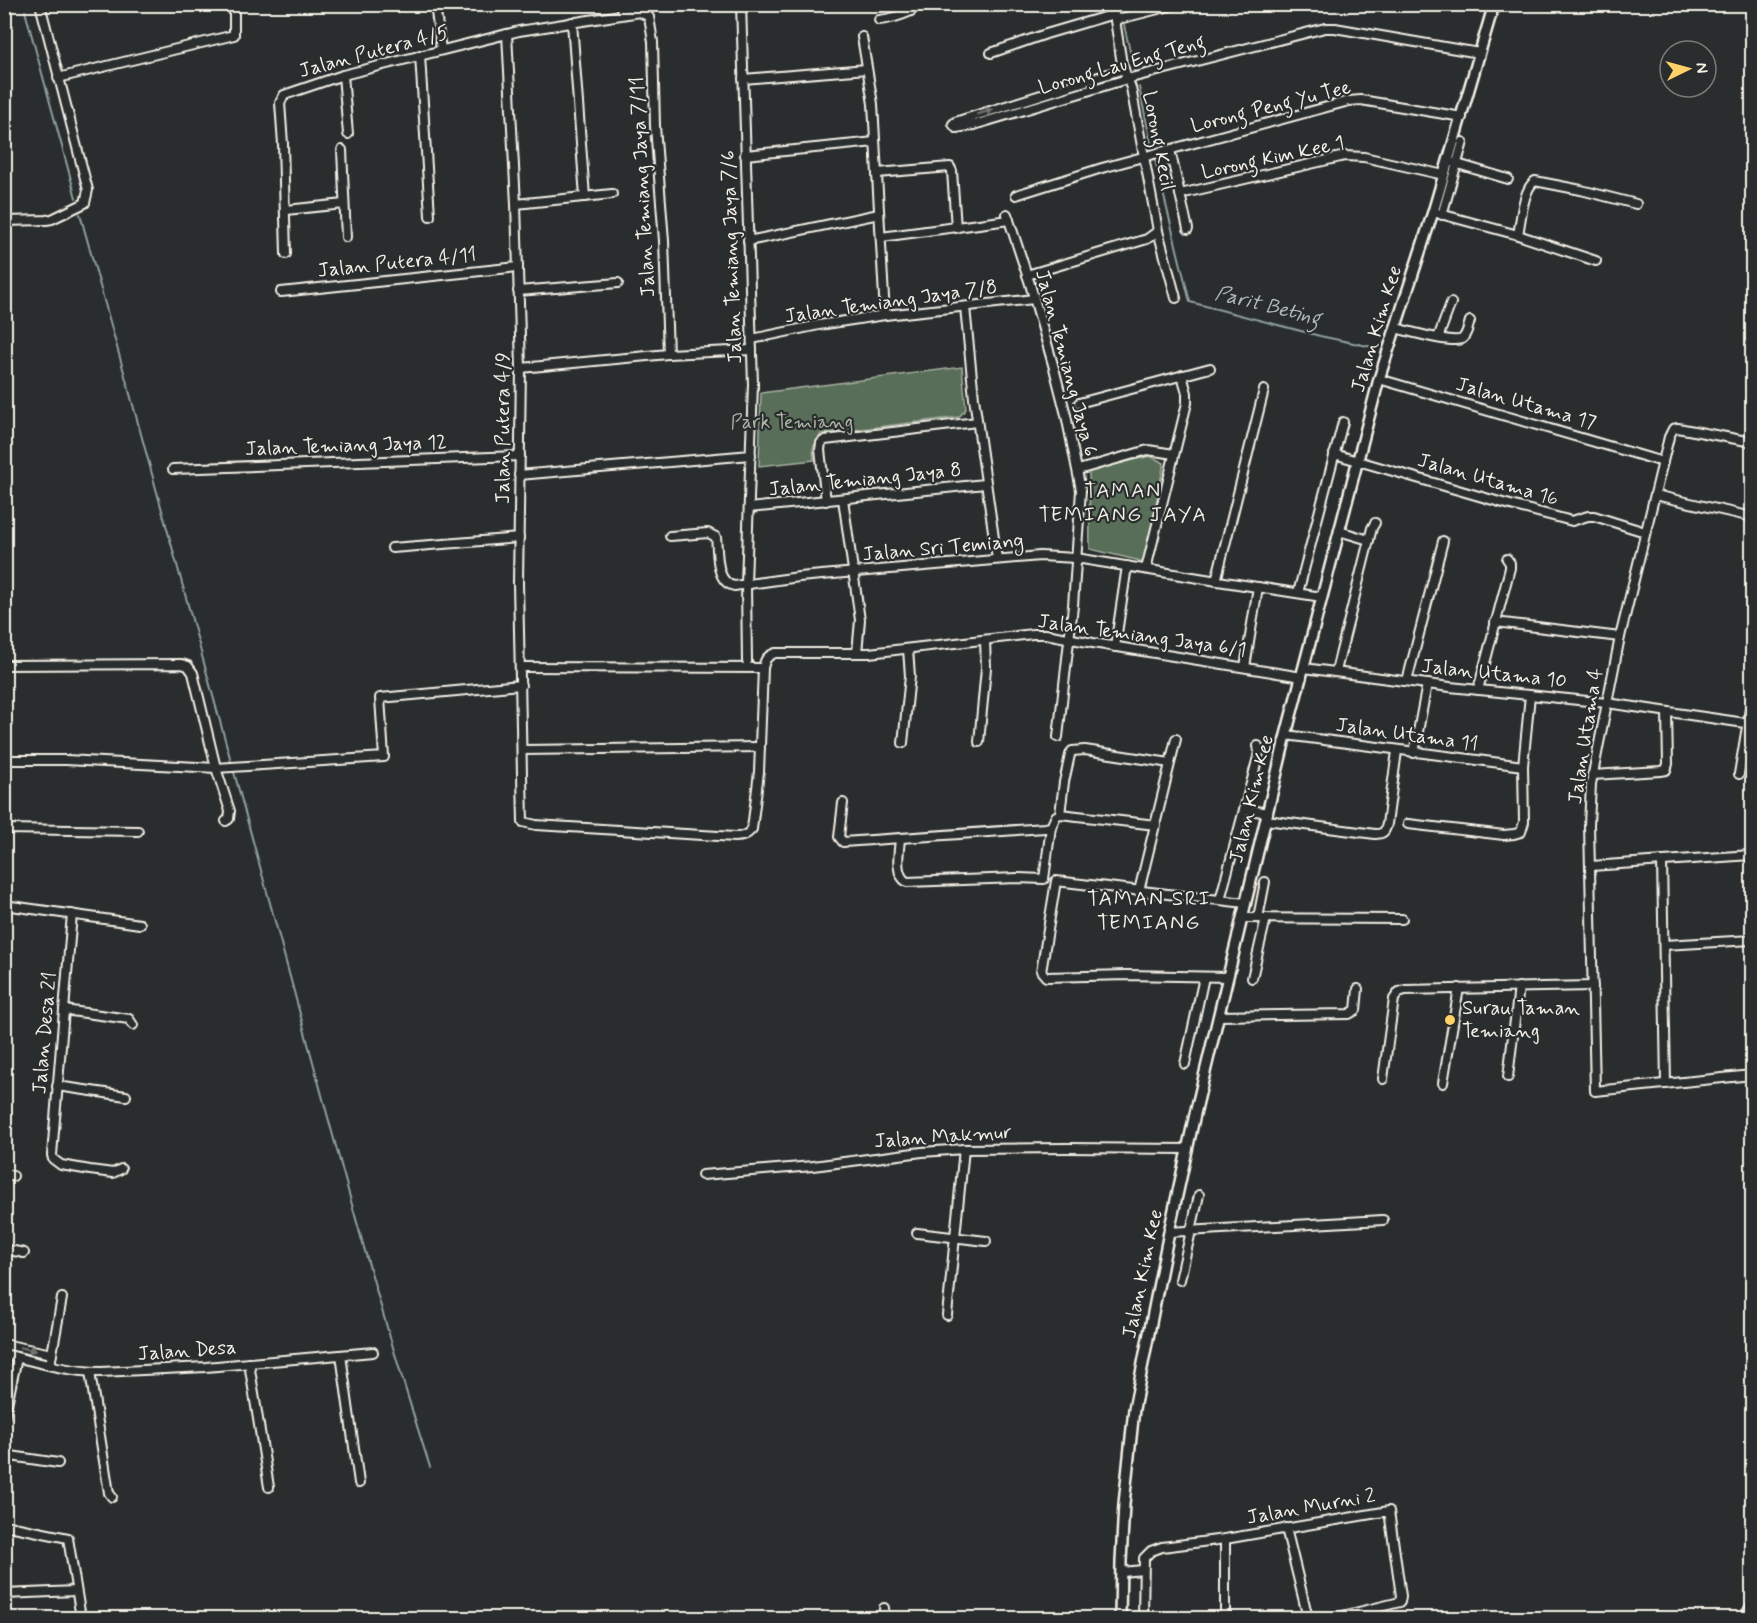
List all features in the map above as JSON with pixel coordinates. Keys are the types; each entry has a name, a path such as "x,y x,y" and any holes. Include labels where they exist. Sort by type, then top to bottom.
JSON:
{"highway":[{"path":"1746,1618 1752,1608"}],"street":[{"path":"4,221 46,220 85,203 87,190 39,4"},
{"path":"58,78 234,35 234,4"},
{"path":"435,4 441,50"},
{"path":"620,4 623,14"},
{"name":"Jalan Temiang Jaya 7/6","path":"741,4 753,395 746,584 747,661"},
{"path":"879,20 904,15 911,11 913,4"},
{"name":"Lorong Kecil","path":"1113,4 1120,18 1124,69 1134,78 1131,88 1152,154 1158,231 1176,297"},
{"path":"990,53 1046,34 1178,4"},
{"name":"Jalan Kim Kee","path":"1120,1618 1124,1504 1134,1409 1169,1232 1245,903 1286,735 1379,379 1437,213 1444,175 1452,163 1461,117 1494,4"},
{"name":"Jalan Putera 4/5","path":"286,210 280,103 284,95 343,75 507,34 623,14 640,12 649,17"},
{"name":"Jalan Temiang Jaya 7/11","path":"649,17 653,42 655,126 664,241 668,354"},
{"path":"572,22 585,197"},
{"name":"Lorong Lau Eng Teng","path":"1124,69 953,124 956,129 974,125 1134,78 1325,28 1479,53"},
{"name":"Jalan Putera 4/9","path":"507,34 516,204 521,368 518,583 523,822 536,825 735,837 748,834 752,829 760,747"},
{"path":"862,37 873,104 885,315"},
{"path":"420,56 430,216"},
{"path":"743,79 867,69"},
{"path":"343,75 348,134"},
{"name":"Lorong Peng Yu Tee","path":"1016,195 1102,168 1349,101 1361,100 1461,117"},
{"path":"745,155 875,142"},
{"path":"1463,142 1452,163 1437,213 1518,235 1596,261"},
{"path":"342,150 346,237"},
{"path":"1170,150 1188,229"},
{"name":"Lorong Kim Kee 1","path":"1180,194 1345,156 1364,157 1444,175"},
{"path":"1452,163 1508,178"},
{"path":"877,173 950,167 956,228 881,237"},
{"path":"1518,235 1527,190 1535,181 1636,204"},
{"path":"516,204 612,194"},
{"path":"286,254 286,210 344,204"},
{"path":"748,241 879,214"},
{"name":"Jalan Temiang Jaya 6","path":"956,228 1008,217 1027,275 1064,407 1078,470 1081,503 1058,736"},
{"path":"1027,275 1147,239 1158,231"},
{"name":"Jalan Putera 4/11","path":"281,292 518,267"},
{"path":"518,291 618,283"},
{"name":"Jalan Temiang Jaya 7/8","path":"752,339 885,315 1034,299"},
{"path":"1438,338 1451,303"},
{"path":"965,307 977,422 997,559"},
{"path":"1395,328 1438,338 1459,340 1465,336 1470,321"},
{"path":"521,368 668,354 752,350"},
{"path":"1079,403 1210,368"},
{"path":"1146,569 1187,403 1182,375"},
{"name":"Jalan Utama 17","path":"1379,379 1663,462"},
{"path":"1216,581 1264,390"},
{"path":"826,501 820,450 821,443 825,440 977,422"},
{"path":"1298,593 1343,423"},
{"name":"Jalan Utama 4","path":"1666,1084 1595,1091 1589,825 1593,775 1620,637 1669,437 1673,429 1684,428 1752,442"},
{"path":"1078,470 1148,450 1174,454"},
{"name":"Jalan Utama 16","path":"1335,454 1567,520 1594,516 1645,532"},
{"path":"519,475 751,455"},
{"name":"Jalan Temiang Jaya 12","path":"173,469 520,456"},
{"name":"Jalan Temiang Jaya 8","path":"749,508 985,484"},
{"path":"1655,495 1752,517"},
{"path":"843,499 860,620 857,653"},
{"path":"1336,671 1372,528 1376,523"},
{"path":"1339,531 1369,540"},
{"name":"Jalan Sri Temiang","path":"670,536 713,534 716,537 722,578 729,585 1040,556 1076,558 1322,597"},
{"path":"392,548 519,538"},
{"path":"1407,681 1443,541"},
{"path":"1478,690 1510,568 1507,559"},
{"path":"1115,647 1127,566"},
{"path":"1245,667 1258,587"},
{"path":"1495,622 1620,637"},
{"name":"Jalan Temiang Jaya 6/1","path":"520,667 764,664 769,656 775,653 857,653 1033,634 1245,667 1303,672"},
{"path":"980,742 986,668 985,640"},
{"path":"903,743 910,676 908,649"},
{"path":"4,665 182,664 188,666 193,673 216,768 230,811 229,819 226,821"},
{"path":"522,750 760,747 764,664"},
{"name":"Jalan Utama 10","path":"1303,672 1336,671 1427,684 1607,703 1750,723"},
{"path":"1414,753 1427,684"},
{"path":"4,760 66,760 216,768 384,757 380,698 521,685"},
{"path":"1408,824 1504,835 1521,832 1524,822 1523,766 1530,695"},
{"path":"1739,774 1750,723 1752,697"},
{"path":"1593,775 1666,770 1668,764 1667,712"},
{"name":"Jalan Utama 11","path":"1286,735 1523,766"},
{"path":"1139,891 1176,739"},
{"path":"1220,900 1259,753 1258,746"},
{"path":"1060,814 1064,782 1072,751 1085,750 1170,764"},
{"path":"1244,809 1267,817 1382,834 1387,825 1397,751"},
{"path":"843,803 840,837 843,842 1051,827"},
{"path":"900,839 899,873 907,882 1044,879 1051,827 1056,816 1060,814 1156,825"},
{"path":"4,829 138,831"},
{"path":"1591,866 1751,855"},
{"path":"1662,861 1666,1084 1752,1075"},
{"path":"1228,977 1127,975 1046,977 1041,971 1056,881 1245,903"},
{"path":"1252,978 1262,918 1265,882"},
{"path":"4,905 140,924"},
{"name":"Jalan Desa 21","path":"72,914 52,1155 53,1160 61,1165 112,1173 121,1169"},
{"path":"1242,918 1402,919"},
{"path":"1664,945 1752,940"},
{"path":"1185,1064 1204,977"},
{"path":"1383,1078 1394,999 1399,992 1459,988 1593,986"},
{"path":"1508,1077 1519,987"},
{"path":"1443,1083 1459,988"},
{"path":"1219,1016 1349,1014 1356,1009 1358,989"},
{"path":"64,1010 129,1019 133,1025"},
{"path":"57,1086 126,1096"},
{"path":"947,1315 964,1149"},
{"name":"Jalan Makmur","path":"702,1175 813,1166 964,1149 1188,1149"},
{"path":"1180,1280 1199,1195"},
{"path":"1169,1232 1383,1220"},
{"path":"917,1233 986,1241"},
{"path":"4,1249 24,1253"},
{"path":"50,1365 62,1298"},
{"path":"4,1344 52,1354"},
{"name":"Jalan Desa","path":"4,1354 90,1372 170,1369 373,1352"},
{"path":"341,1355 359,1484"},
{"path":"4,1418 17,1358"},
{"path":"249,1363 269,1487"},
{"path":"90,1372 112,1497"},
{"path":"4,1455 58,1463"},
{"name":"Jalan Murni 2","path":"1225,1618 1225,1539 1389,1511 1400,1602 1334,1618"},
{"path":"4,1525 68,1538 81,1618"},
{"path":"1286,1528 1308,1618"},
{"path":"1143,1618 1140,1570 1144,1558 1151,1551 1162,1547 1225,1539"},
{"path":"1122,1572 1140,1570"},
{"path":"4,1594 76,1591"},
{"path":"884,1608 885,1618"}],"green space":[{"name":"Park Temiang","path":"962,367 966,409 959,417 821,434 813,448 814,460 759,466 761,393"},
{"path":"1150,456 1164,463 1145,562 1090,549 1089,471"}],"waterway":[{"name":"Parit Beting","path":"1119,4 1122,14"},
{"path":"25,11 76,198"},
{"name":"Parit Beting","path":"1124,25 1135,73"},
{"name":"Parit Beting","path":"1139,87 1152,148"},
{"name":"Parit Beting","path":"1155,160 1190,302 1320,336 1377,348"},
{"path":"80,214 348,1191 430,1467"}],"place":[{"name":"Surau Taman Temiang","path":"1450,1020"}],"district":[{"name":"TAMAN TEMIANG JAYA","path":"1123,503"},
{"name":"TAMAN SRI TEMIANG","path":"1149,911"}]}
